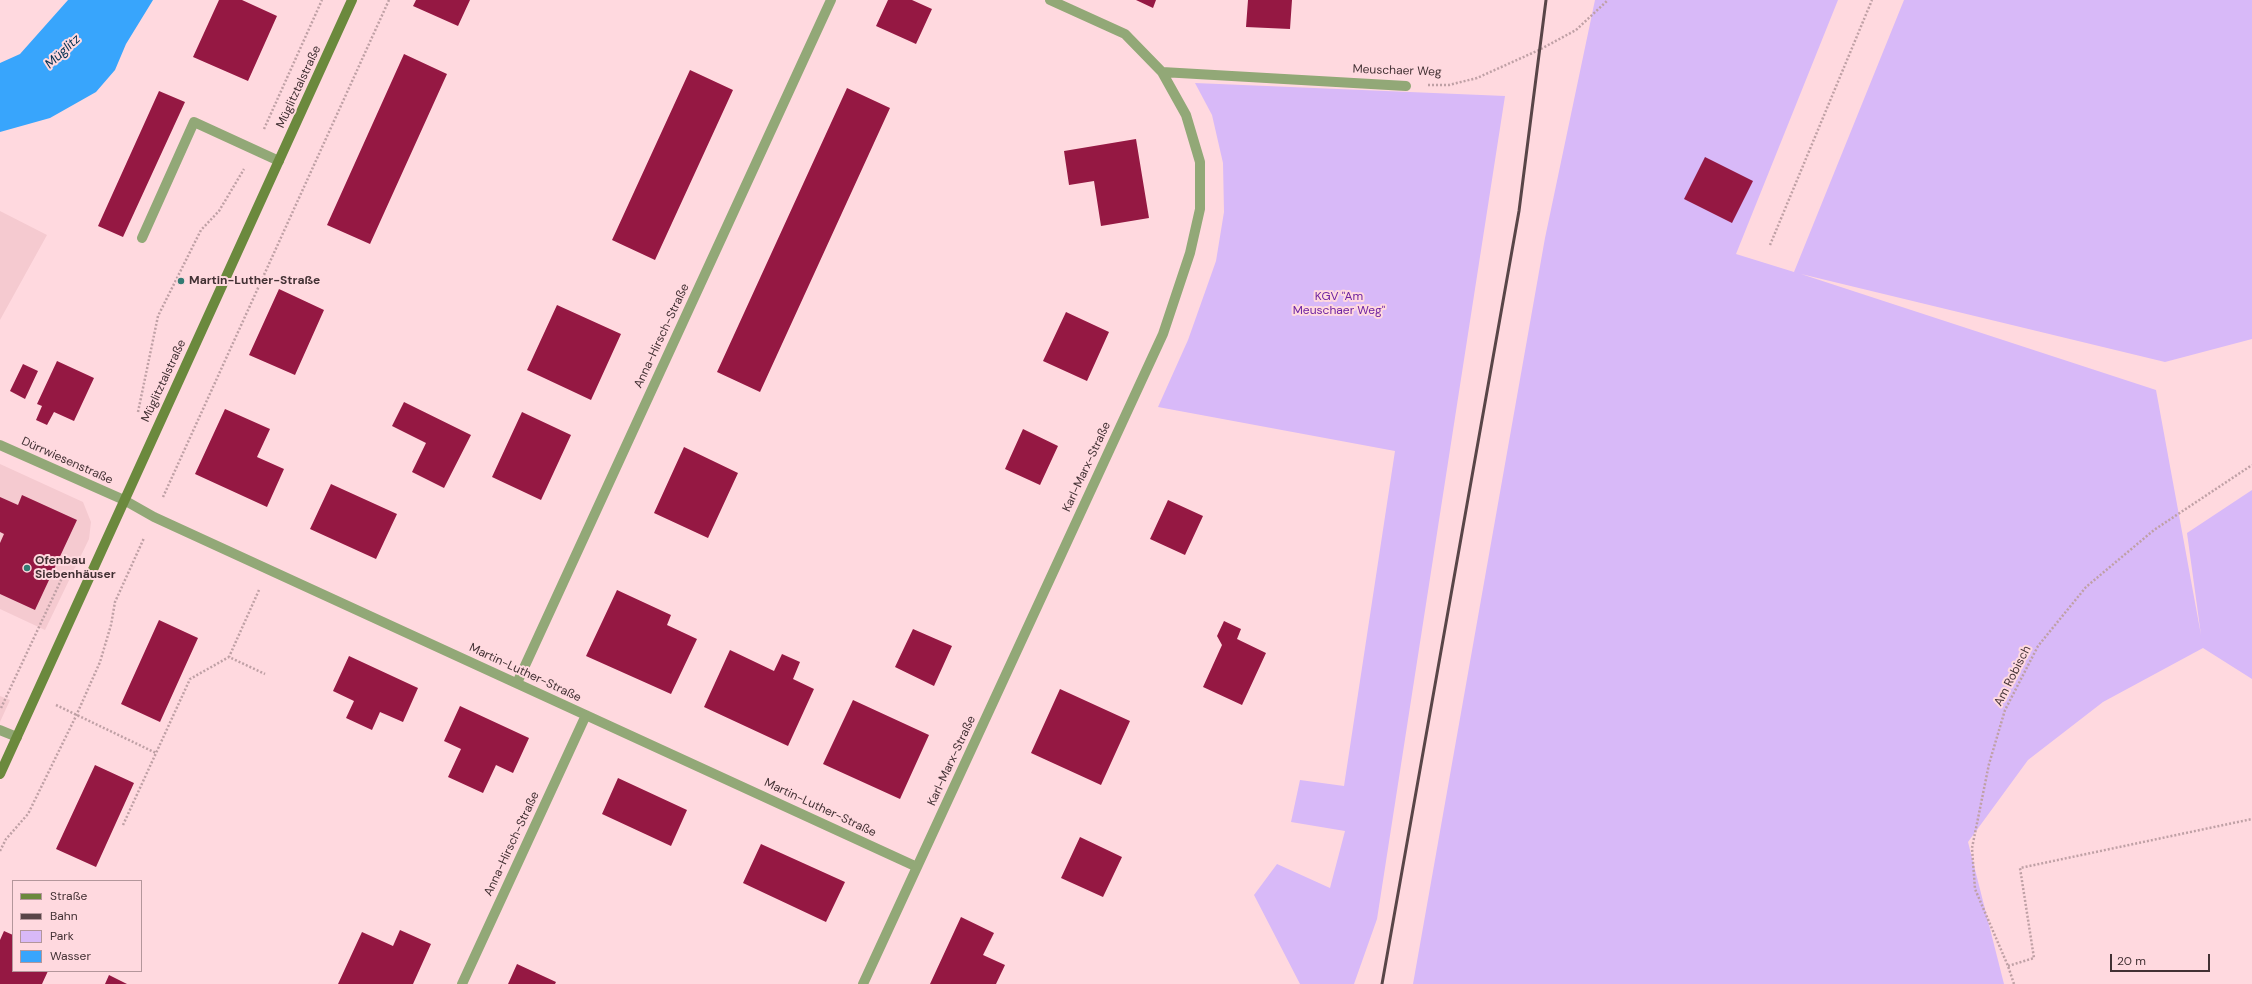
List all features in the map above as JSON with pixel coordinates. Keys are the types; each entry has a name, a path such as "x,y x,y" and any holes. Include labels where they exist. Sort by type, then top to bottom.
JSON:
{"main road":[{"name":"Müglitztalstraße","path":"0,774 352,0"}],"street":[{"name":"Anna-Hirsch-Straße","path":"517,683 831,0"},
{"name":"Karl-Marx-Straße","path":"863,984 1163,334 1190,253 1200,209 1200,162 1186,116 1162,72 1125,34 1050,0"},
{"name":"Meuschaer Weg","path":"1162,72 1406,86"},
{"path":"142,238 194,122 279,161"},
{"name":"Dürrwiesenstraße","path":"0,445 124,500"},
{"name":"Martin-Luther-Straße","path":"124,500 154,517 917,867"},
{"name":"Anna-Hirsch-Straße","path":"462,984 586,715"},
{"path":"0,730 17,737"}],"path":[{"path":"135,418 147,372 158,316 201,230 219,211 254,149 322,0"},
{"path":"0,851 6,839 28,814 76,716 100,662 115,602 389,0"},
{"name":"Meuschaer Weg","path":"1406,86 1449,85 1477,78 1539,50 1576,30 1608,0"},
{"path":"1770,245 1872,0"},
{"name":"Am Robisch","path":"2014,984 2008,966 1975,889 1972,848 1989,764 2005,710 2038,646 2086,587 2154,530 2252,465"},
{"path":"123,826 190,679 229,657 269,570"},
{"path":"0,710 63,575"},
{"path":"229,657 266,674"},
{"path":"36,694 76,716 156,753"},
{"path":"2008,966 2034,958 2020,868 2252,819"}],"shaded area":[{"path":"0,211 47,235 0,320"},
{"path":"0,464 83,502 91,522 89,539 45,630 0,609"},
{"path":"0,696 10,700 0,722"}],"green space":[{"path":"1595,0 1838,0 1736,254 1794,272 1904,0 2252,0 2252,339 2165,362 1801,274 2156,390 2201,635 2187,533 2252,490 2252,679 2203,648 2103,702 2028,760 1968,842 2004,984 1413,984 1545,238"},
{"name":"KGV \"Am Meuschaer Weg\"","path":"1195,83 1505,96 1377,919 1354,984 1300,984 1254,895 1277,864 1330,888 1345,831 1291,822 1300,780 1344,786 1395,451 1158,407 1188,340 1216,261 1224,212 1223,163 1212,115"}],"water":[{"name":"Müglitz","path":"68,0 153,0 126,44 115,70 96,92 50,118 0,132 0,63 20,54"}],"building":[{"path":"219,0 242,0 277,16 248,81 193,57"},
{"path":"416,0 470,0 458,26 413,6"},
{"path":"888,0 912,0 932,9 916,44 876,26"},
{"path":"1136,0 1156,0 1153,8"},
{"path":"1248,0 1292,0 1290,29 1246,27"},
{"path":"404,54 447,74 370,244 327,225"},
{"path":"690,70 733,90 655,260 612,240"},
{"path":"847,88 890,108 760,392 717,372"},
{"path":"159,91 185,102 123,237 98,226"},
{"path":"1136,139 1149,218 1101,226 1094,181 1069,185 1064,151"},
{"path":"1705,157 1753,181 1732,223 1684,199"},
{"path":"279,289 324,310 295,375 249,355"},
{"path":"557,305 621,334 591,400 527,370"},
{"path":"1066,312 1109,332 1087,381 1043,361"},
{"path":"57,361 94,378 74,421 54,412 47,425 36,420 42,406 37,404"},
{"path":"23,364 38,371 25,399 10,391"},
{"path":"404,402 471,435 444,488 412,472 426,443 392,426"},
{"path":"225,409 270,429 257,457 284,469 267,507 195,474"},
{"path":"522,412 571,435 541,500 492,477"},
{"path":"1023,429 1058,446 1040,485 1005,469"},
{"path":"684,447 738,473 708,538 654,513"},
{"path":"331,484 397,514 376,559 310,529"},
{"name":"Ofenbau Siebenhäuser","path":"22,495 77,520 35,610 0,594 0,543 4,534 0,532 0,497 18,505"},
{"path":"1168,500 1203,516 1185,555 1150,539"},
{"path":"617,590 671,615 667,625 697,639 671,694 586,656"},
{"path":"159,620 198,638 160,722 121,704"},
{"path":"1224,621 1241,629 1237,639 1266,653 1242,705 1203,687 1222,645 1217,636"},
{"path":"913,629 952,646 934,686 895,667"},
{"path":"730,650 774,671 782,654 800,662 793,679 814,689 788,746 704,707"},
{"path":"349,656 418,688 403,722 380,712 372,730 346,718 354,701 333,691"},
{"path":"1060,689 1130,721 1101,785 1031,753"},
{"path":"853,700 929,735 900,799 823,764"},
{"path":"460,706 529,738 513,773 496,765 483,793 448,777 461,749 444,741"},
{"path":"95,765 134,783 96,867 56,849"},
{"path":"618,778 687,810 671,846 602,814"},
{"path":"1080,837 1122,857 1103,897 1061,878"},
{"path":"761,844 845,882 826,922 743,883"},
{"path":"961,917 994,933 983,955 1005,965 996,984 930,984"},
{"path":"400,930 431,944 413,984 338,984 362,932 393,946"},
{"path":"4,931 12,935 12,972 48,972 42,984 0,984 0,940"},
{"path":"517,964 556,982 555,984 508,984"},
{"path":"109,975 127,984 105,984"}],"railway":[{"path":"1382,984 1519,211 1546,0"}],"place":[{"name":"Martin-Luther-Straße","path":"181,281"},
{"name":"Ofenbau Siebenhäuser","path":"27,568"}]}
